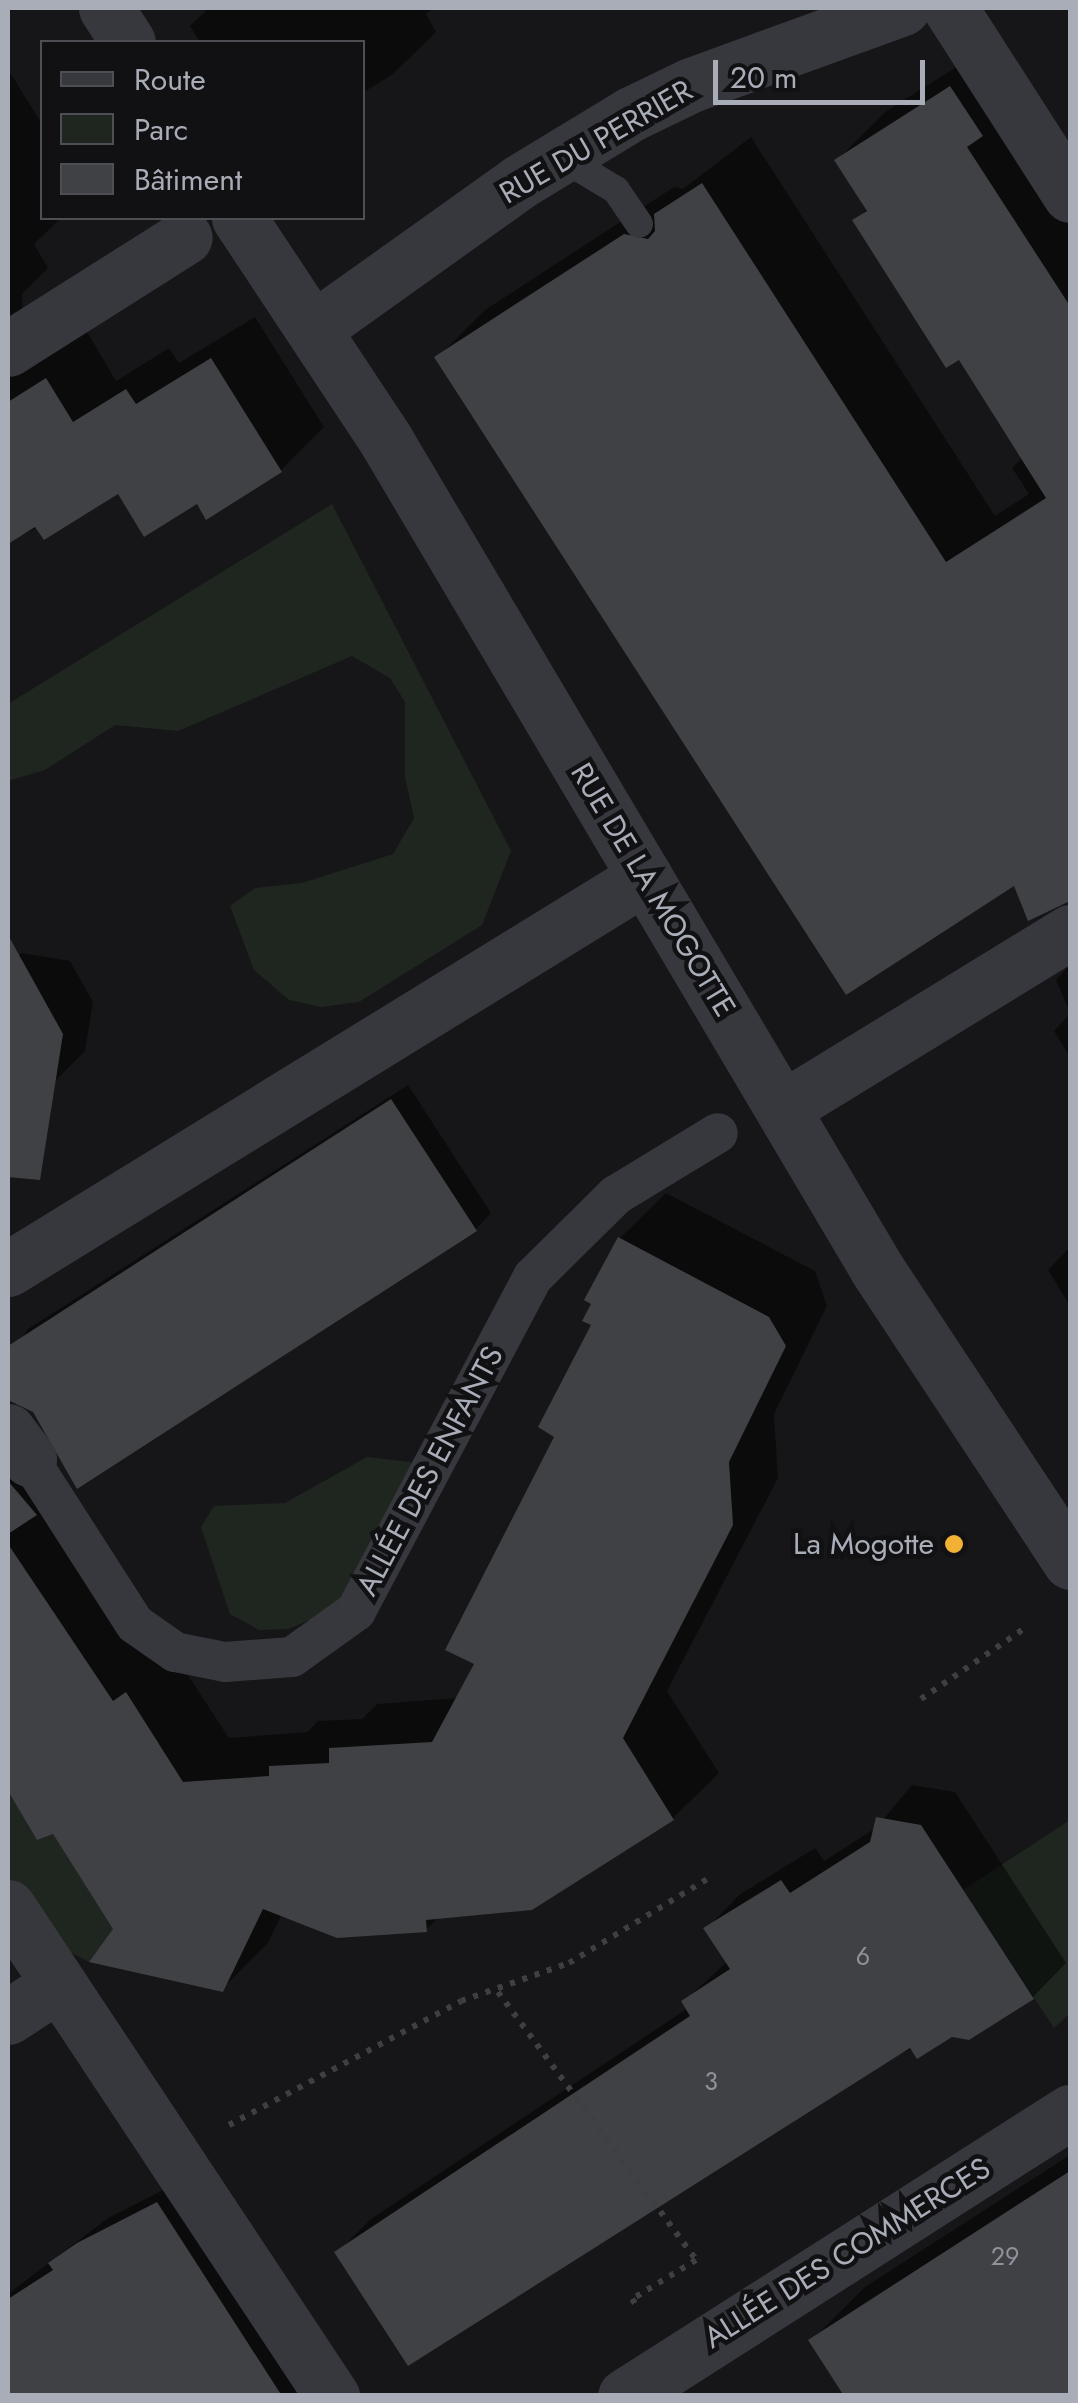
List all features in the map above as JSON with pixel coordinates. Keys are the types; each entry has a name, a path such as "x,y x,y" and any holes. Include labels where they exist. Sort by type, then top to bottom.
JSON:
{"street":[{"path":"106,8 127,40"},
{"name":"RUE DU PERRIER","path":"316,326 631,114 691,85 902,8"},
{"path":"950,8 1070,196"},
{"name":"RUE DE LA MOGOTTE","path":"239,220 316,326 877,1269 1070,1562"},
{"path":"8,348 185,236"},
{"path":"8,1270 644,877"},
{"path":"782,1108 1070,932"},
{"name":"ALLÉE DES ENFANTS","path":"18,1445 135,1624 175,1652 226,1662 292,1657 356,1611 533,1277 616,1196 718,1133"},
{"path":"8,1907 56,1985 174,2154 332,2396"},
{"path":"8,2017 56,1985"},
{"name":"ALLÉE DES COMMERCES","path":"625,2396 1070,2112"}],"lane":[{"path":"562,157 616,190 638,224"}],"path":[{"path":"922,1699 1028,1626"},
{"path":"174,2154 461,2001 498,1992 569,1963 712,1876"},
{"path":"498,1992 696,2260 632,2299 676,2361"}],"green space":[{"path":"332,504 511,851 482,925 359,1002 321,1007 289,1000 254,970 230,906 255,888 302,883 393,854 414,818 405,777 405,702 390,678 352,656 178,731 115,725 45,770 8,781 8,704"},
{"path":"367,1457 411,1462 415,1478 334,1610 288,1629 259,1630 230,1614 201,1527 214,1506 285,1503"},
{"path":"8,1791 37,1840 53,1834 100,1908 123,1916 89,1962 43,1938 8,1882"},
{"path":"1070,1820 1070,2013 1054,2028 963,1890"}],"building":[{"path":"950,86 983,136 967,147 1070,306 1070,901 1028,921 1014,886 846,995 434,357 624,234 648,239 655,231 654,214 702,183 946,562 1046,498 959,360 946,368 852,220 867,211 834,160"},
{"path":"211,358 282,472 206,520 197,504 144,537 118,494 44,540 35,527 8,544 8,402 46,378 73,422 126,389 136,404"},
{"path":"8,935 63,1034 40,1180 8,1177"},
{"path":"391,1099 477,1231 77,1489 33,1412 8,1400 8,1346"},
{"path":"618,1237 769,1317 786,1346 729,1462 733,1525 623,1738 674,1820 532,1910 426,1920 427,1932 337,1938 263,1909 223,1992 89,1962 113,1929 53,1834 37,1840 8,1791 8,1544 113,1701 126,1692 183,1782 269,1776 269,1766 329,1763 329,1748 432,1742 474,1664 445,1650 554,1437 538,1427 591,1325 582,1321 591,1304 584,1300"},
{"path":"8,1481 37,1515 8,1534"},
{"path":"876,1817 921,1825 1034,1999 969,2040 952,2037 917,2059 910,2048 408,2366 334,2252 690,2016 681,2001 730,1969 703,1928 781,1880 790,1893 870,1842"},
{"path":"1070,2171 1070,2396 844,2396 808,2340"},
{"path":"157,2202 282,2396 8,2396 8,2299 53,2270 48,2263 77,2243"}],"place":[{"name":"La Mogotte","path":"954,1544"}]}
